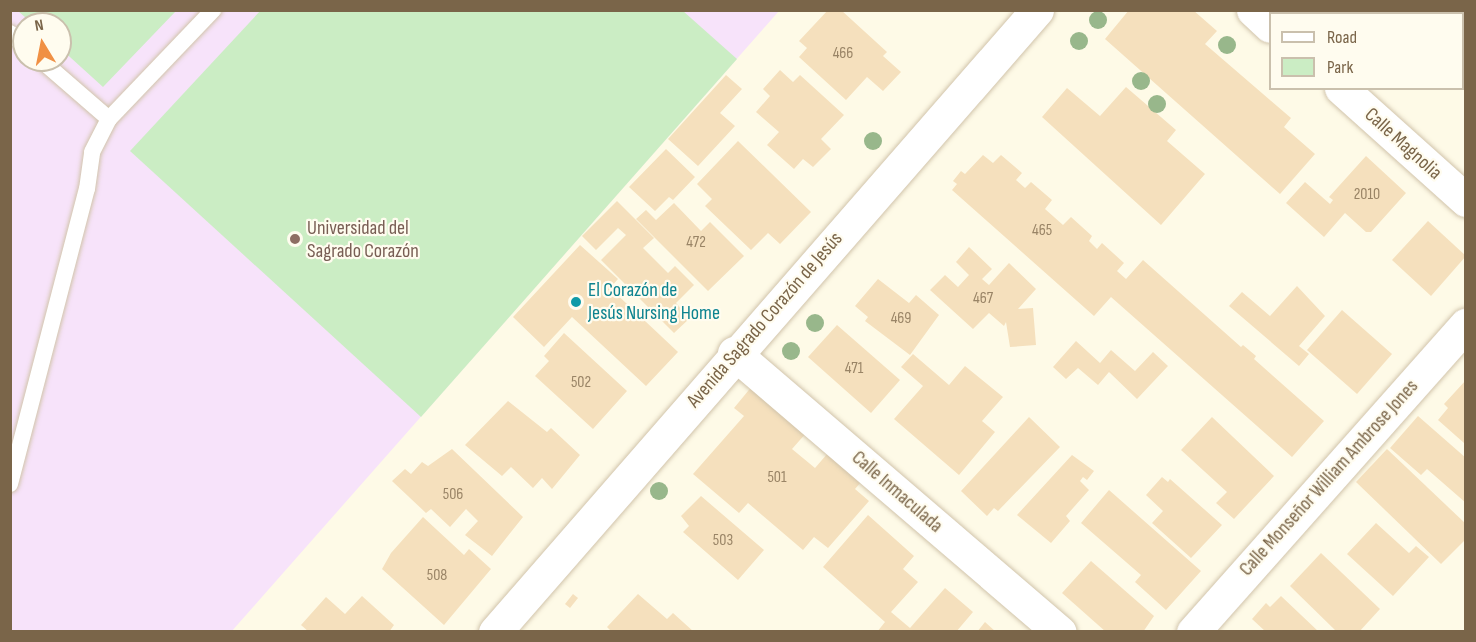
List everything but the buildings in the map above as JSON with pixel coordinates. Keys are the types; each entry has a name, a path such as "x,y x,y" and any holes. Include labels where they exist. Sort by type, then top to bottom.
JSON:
{"street":[{"name":"Avenida Sagrado Corazón de Jesús","path":"495,632 734,353 1037,10"},
{"path":"1253,10 1269,25"},
{"name":"Calle Magnolia","path":"1343,90 1466,200"},
{"name":"Calle Monseñor William Ambrose Jones","path":"1193,632 1466,325"},
{"name":"Calle Inmaculada","path":"734,353 1060,632"}],"lane":[{"path":"10,484 87,189 92,152 109,119 213,10"},
{"path":"55,72 109,119"}],"shaded area":[{"name":"Universidad del Sagrado Corazón","path":"10,11 779,11 231,632 11,631"}],"green space":[{"path":"261,10 683,11 737,59 421,417 130,151"},
{"path":"176,11 103,87 72,59 72,12 19,12"}],"place":[{"name":"Universidad del Sagrado Corazón","path":"295,239"},
{"name":"El Corazón de Jesús Nursing Home","path":"576,302"}]}
